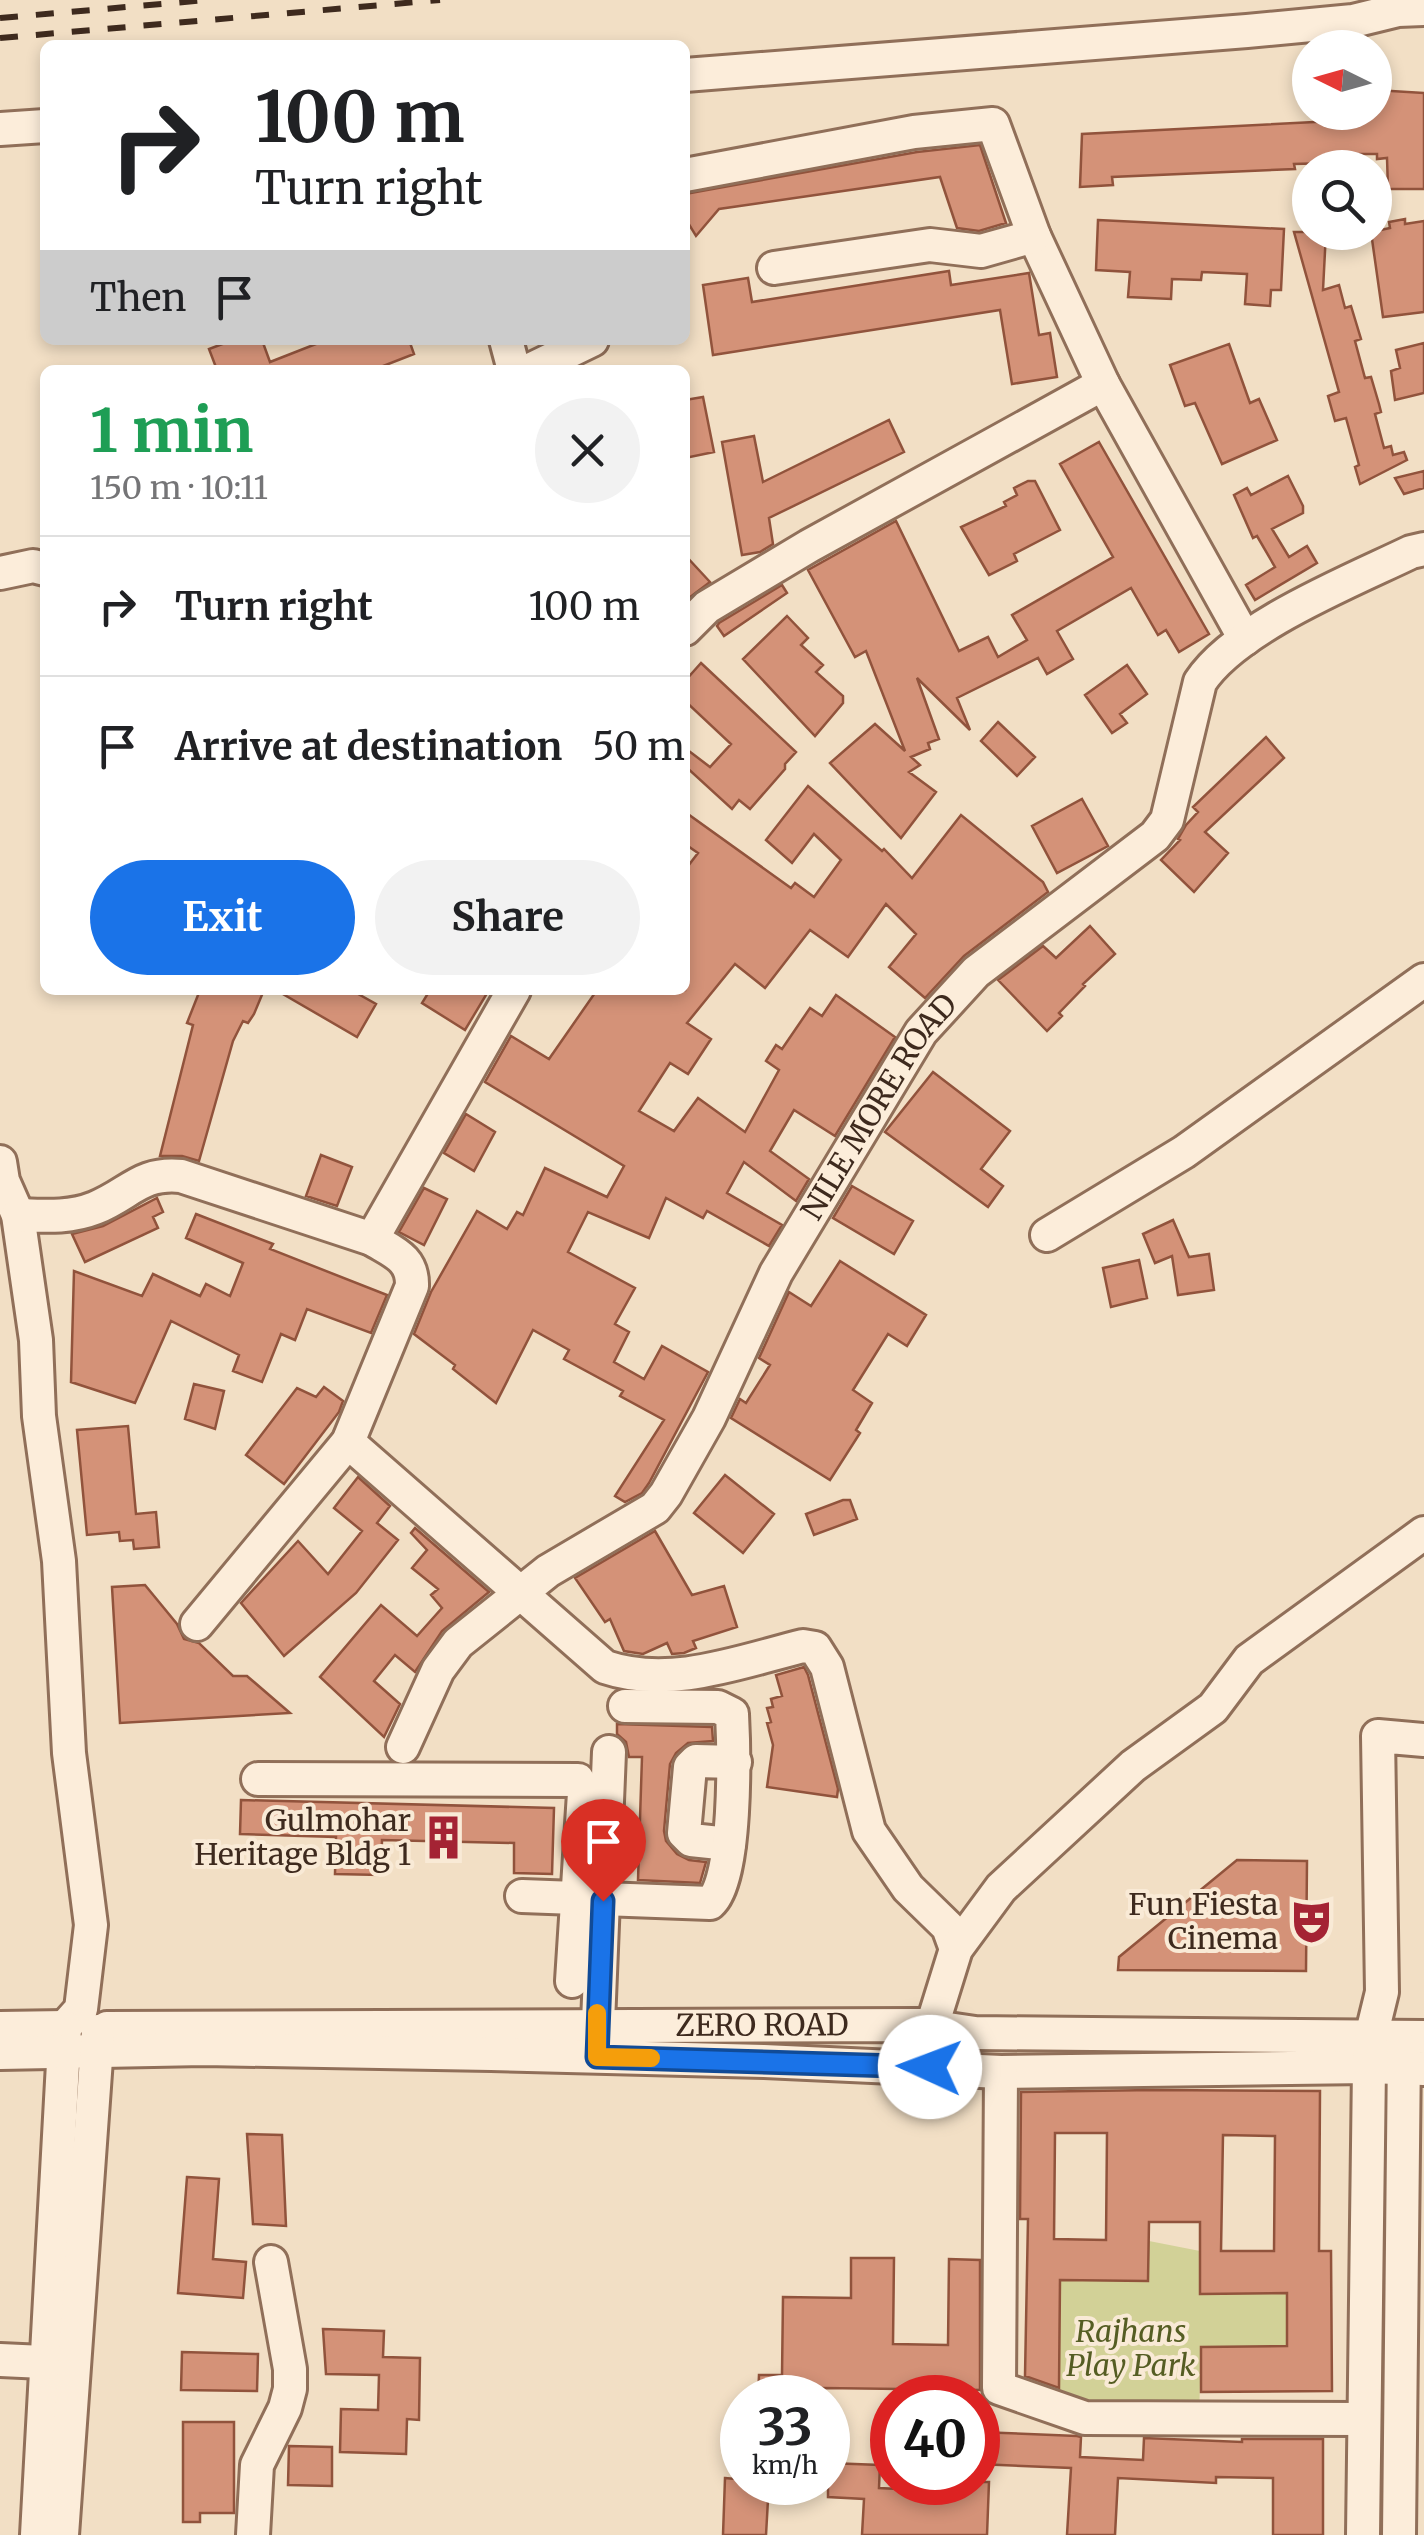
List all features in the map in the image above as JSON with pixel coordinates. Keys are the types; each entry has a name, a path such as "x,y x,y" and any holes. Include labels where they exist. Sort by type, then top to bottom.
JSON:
{"street":[{"path":"690,75 1353,21 1398,10 1424,9"},
{"path":"690,174 914,132 993,124 1034,236 1103,384 1245,639"},
{"path":"0,129 40,126"},
{"path":"774,268 930,245 982,251 1034,236"},
{"path":"540,365 582,345"},
{"path":"690,624 707,607 809,546 1103,384"},
{"name":"NILE MORE ROAD","path":"402,1748 446,1656 521,1590 655,1508 666,1494 709,1418 776,1273 912,1045 976,972 1155,836 1167,820 1200,682 1208,670 1245,639 1334,589 1424,549"},
{"path":"0,573 40,568"},
{"path":"1048,1235 1202,1139 1424,980"},
{"path":"372,1239 511,995"},
{"path":"0,1162 3,1181 18,1215 36,1340 39,1416 60,1561 64,1694 91,1925 61,2363 62,2535"},
{"path":"18,1215 69,1216 98,1206 146,1178 181,1176 372,1239 407,1261 412,1272 412,1286 348,1442 197,1624"},
{"path":"348,1442 521,1590 594,1660 628,1674 702,1673 803,1646 815,1648 826,1667 868,1831 908,1888 948,1927 956,1949"},
{"path":"930,2067 932,2026 956,1949 1001,1888 1133,1766 1213,1708 1249,1660 1424,1533"},
{"path":"522,1896 710,1904 718,1896 728,1844 734,1762 732,1714 727,1709 625,1706"},
{"path":"1363,2535 1370,2052 1382,1992 1378,1736 1424,1740"},
{"path":"572,1981 591,1900 609,1752"},
{"path":"728,1844 691,1840 684,1833 690,1767 696,1761 734,1762"},
{"path":"258,1779 578,1780 584,1793 597,2042"},
{"path":"1382,1992 1414,2053 1412,2386 1399,2535"},
{"name":"ZERO ROAD","path":"81,2034 597,2042 932,2026 975,2033 1198,2036 1414,2053"},
{"path":"0,2028 81,2034"},
{"path":"0,2053 81,2034"},
{"path":"1196,2071 1198,2036"},
{"name":"ZERO ROAD","path":"597,2042 1001,2072 1196,2071 1370,2052"},
{"path":"1001,2072 998,2388 1085,2418 1364,2419"},
{"path":"253,2535 257,2464 285,2408 290,2389 271,2262"},
{"path":"0,2360 61,2363"},
{"path":"37,2535 61,2363"},
{"path":"1365,2386 1412,2386"}],"green space":[{"name":"Rajhans Play Park","path":"1149,2241 1200,2251 1201,2294 1287,2293 1287,2346 1201,2347 1199,2418 1043,2404 1059,2389 1060,2280 1148,2281"}],"building":[{"path":"1392,91 1424,93 1424,189 1392,189 1392,150 1292,150 1292,169 1112,177 1113,185 1080,187 1082,134 1292,123 1292,130 1392,130"},
{"path":"980,145 1006,223 979,231 957,228 940,177 719,209 696,236 690,226 690,193 917,152"},
{"path":"1098,220 1284,229 1281,290 1271,290 1270,306 1245,304 1247,274 1202,272 1201,280 1172,279 1171,299 1128,297 1130,272 1096,270"},
{"path":"1392,221 1424,221 1424,312 1383,317 1374,250 1392,250"},
{"path":"1299,250 1325,250 1323,290 1339,285 1345,308 1351,306 1361,339 1355,341 1365,378 1371,377 1381,412 1375,414 1384,448 1391,446 1393,455 1404,452 1407,460 1360,484 1346,418 1335,421 1328,396 1339,392"},
{"path":"949,271 951,285 1029,273 1039,335 1050,333 1057,377 1012,384 1000,310 713,355 703,285 748,278 752,302"},
{"path":"1424,343 1424,393 1395,400 1391,371 1400,368 1396,350"},
{"path":"1229,344 1250,403 1259,399 1277,440 1222,464 1195,403 1185,406 1170,365"},
{"path":"220,345 264,345 270,362 313,345 411,345 414,354 386,365 215,365 209,349"},
{"path":"703,397 714,452 690,457 690,399"},
{"path":"889,420 904,452 769,518 773,544 760,552 742,555 722,442 754,436 763,482"},
{"path":"1099,442 1209,634 1179,652 1166,630 1158,635 1131,588 1057,631 1073,659 1047,674 1038,658 957,698 970,730 917,678 939,739 928,743 930,749 911,757 920,765 909,772 936,792 901,838 830,763 875,724 905,751 866,651 855,657 808,570 896,521 959,651 988,637 998,657 1027,640 1012,615 1113,557 1060,464"},
{"path":"1424,471 1424,488 1404,494 1395,478"},
{"path":"1288,476 1303,513 1272,529 1289,557 1307,546 1317,563 1255,600 1246,585 1275,567 1257,536 1253,538 1234,495 1247,488 1251,495"},
{"path":"1035,481 1060,530 1014,554 1017,561 989,575 961,527 1006,506 1004,502 1017,495 1014,488"},
{"path":"690,560 710,582 690,597"},
{"path":"782,585 787,593 724,636 719,623"},
{"path":"787,616 808,638 801,645 823,665 816,672 843,696 843,703 815,736 743,659"},
{"path":"701,663 796,752 750,809 739,800 732,809 690,771 690,752 710,767 731,744 690,706 690,675"},
{"path":"1127,665 1147,694 1120,714 1127,723 1112,733 1085,695"},
{"path":"998,722 1035,757 1017,776 981,741"},
{"path":"1266,737 1284,758 1205,832 1228,853 1194,892 1161,860 1198,812 1193,807"},
{"path":"808,786 884,849 912,878 961,815 1043,882 1048,892 964,956 925,998 889,967 916,934 886,904 848,957 810,930 765,988 735,964 687,1023 711,1039 688,1074 670,1063 639,1111 674,1131 698,1098 745,1132 779,1070 766,1061 776,1045 782,1049 810,1008 822,1016 836,995 895,1037 835,1136 794,1110 770,1151 809,1179 796,1201 744,1162 727,1193 782,1225 769,1246 707,1211 703,1218 666,1198 649,1238 588,1212 568,1252 635,1288 615,1324 629,1332 614,1362 644,1379 662,1346 708,1372 649,1483 642,1493 625,1502 615,1496 664,1420 620,1396 623,1391 564,1359 569,1350 533,1330 496,1403 414,1334 431,1292 477,1211 507,1229 517,1212 523,1215 545,1168 607,1197 624,1166 485,1082 511,1036 549,1059 594,995 690,995 690,863 698,853 690,847 690,816 791,888 795,883 814,897 841,860 814,834 792,863 766,840"},
{"path":"1082,799 1108,846 1057,873 1032,826"},
{"path":"1090,926 1115,954 1083,984 1047,1031 998,980 1043,946 1056,958"},
{"path":"198,995 262,995 254,1014 248,1023 243,1021 233,1041 199,1161 160,1156 193,1025 187,1023"},
{"path":"285,995 360,995 376,1004 357,1037"},
{"path":"427,995 486,995 465,1030 422,1003"},
{"path":"933,1072 1010,1131 981,1169 1003,1186 988,1207 885,1132"},
{"path":"466,1114 495,1132 474,1171 444,1153"},
{"path":"321,1155 352,1167 337,1206 306,1196"},
{"path":"852,1186 913,1221 894,1254 833,1218"},
{"path":"424,1188 447,1199 424,1245 399,1232"},
{"path":"157,1198 163,1212 153,1217 158,1228 85,1262 72,1234 103,1226"},
{"path":"196,1214 273,1244 270,1249 387,1295 371,1333 307,1309 295,1340 281,1334 262,1382 233,1371 239,1355 171,1321 135,1403 71,1382 74,1271 142,1296 153,1274 200,1296 206,1284 230,1296 243,1263 186,1238"},
{"path":"1173,1220 1189,1257 1209,1254 1214,1290 1178,1295 1172,1256 1155,1263 1143,1234"},
{"path":"1139,1260 1147,1298 1111,1307 1103,1268"},
{"path":"840,1261 926,1315 907,1346 888,1334 853,1390 872,1403 856,1430 860,1433 830,1480 731,1418 740,1399 746,1403 770,1365 759,1358 789,1292 811,1306"},
{"path":"194,1384 224,1391 215,1429 185,1419"},
{"path":"324,1387 343,1401 339,1412 284,1484 246,1455 297,1388 316,1397"},
{"path":"128,1426 136,1514 156,1512 159,1547 134,1549 133,1540 120,1541 119,1532 87,1535 77,1430"},
{"path":"725,1475 774,1514 743,1553 694,1513"},
{"path":"358,1477 390,1506 377,1523 398,1540 356,1593 284,1656 241,1603 298,1541 328,1574 362,1531 334,1508"},
{"path":"850,1500 857,1519 814,1535 806,1514"},
{"path":"415,1528 489,1592 442,1631 415,1672 395,1655 374,1681 400,1704 384,1737 320,1677 381,1605 417,1636 442,1608 431,1595 438,1589 412,1568 427,1550 411,1533"},
{"path":"655,1531 692,1595 724,1586 737,1627 693,1641 696,1648 684,1653 672,1654 667,1643 643,1654 624,1651 610,1619 605,1622 575,1578"},
{"path":"145,1585 177,1624 184,1639 199,1643 233,1676 247,1676 290,1713 120,1723 112,1587"},
{"path":"804,1667 837,1797 767,1787 773,1745 767,1708 773,1707 771,1699 782,1696 776,1675"},
{"path":"617,1724 712,1727 713,1741 688,1743 670,1764 664,1831 666,1841 677,1854 706,1862 700,1883 638,1880 642,1757 629,1757 626,1742 617,1734"},
{"name":"Gulmohar Heritage Bldg 1","path":"241,1800 554,1808 552,1874 514,1873 514,1843 382,1840 381,1875 335,1874 336,1837 240,1834"},
{"path":"1237,1860 1307,1861 1306,1971 1118,1970 1119,1957"},
{"path":"1320,2091 1319,2251 1331,2251 1332,2391 1201,2392 1201,2347 1287,2346 1287,2293 1200,2294 1200,2222 1149,2222 1148,2281 1060,2280 1059,2388 1025,2376 1028,2219 1020,2219 1021,2092","holes":["1055,2133 1107,2133 1106,2240 1054,2239","1223,2135 1275,2136 1274,2251 1221,2251"]},
{"path":"247,2134 282,2135 286,2226 253,2224"},
{"path":"187,2177 219,2179 213,2259 246,2262 243,2298 178,2293"},
{"path":"851,2258 894,2258 893,2344 948,2345 949,2259 980,2260 980,2375 870,2375 870,2389 850,2388 850,2375 782,2375 783,2297 851,2298"},
{"path":"323,2329 384,2331 383,2357 420,2358 419,2420 407,2419 406,2454 340,2452 341,2409 378,2410 379,2375 326,2374"},
{"path":"182,2352 258,2354 257,2391 181,2390"},
{"path":"183,2422 234,2422 234,2513 200,2513 200,2522 183,2522"},
{"path":"1000,2433 1077,2436 1081,2437 1080,2457 1143,2460 1144,2438 1242,2442 1323,2439 1323,2535 1273,2535 1273,2478 1216,2477 1216,2483 1118,2478 1115,2535 1067,2535 1071,2468 1000,2465"},
{"path":"289,2446 332,2447 332,2486 288,2485"},
{"path":"850,2464 870,2465 870,2505 988,2505 987,2535 862,2535 864,2499 850,2498"},
{"path":"724,2505 768,2505 766,2535 723,2535"}],"railway":[{"path":"0,18 207,0"},
{"path":"0,38 440,0"}],"slow traffic":[{"path":"597,2013 597,2057 651,2058"}],"place":[{"name":"Gulmohar Heritage Bldg 1","path":"444,1838"},
{"name":"Fun Fiesta Cinema","path":"1311,1922"}],"route":[{"path":"603,1901 597,2057 930,2067"}]}
